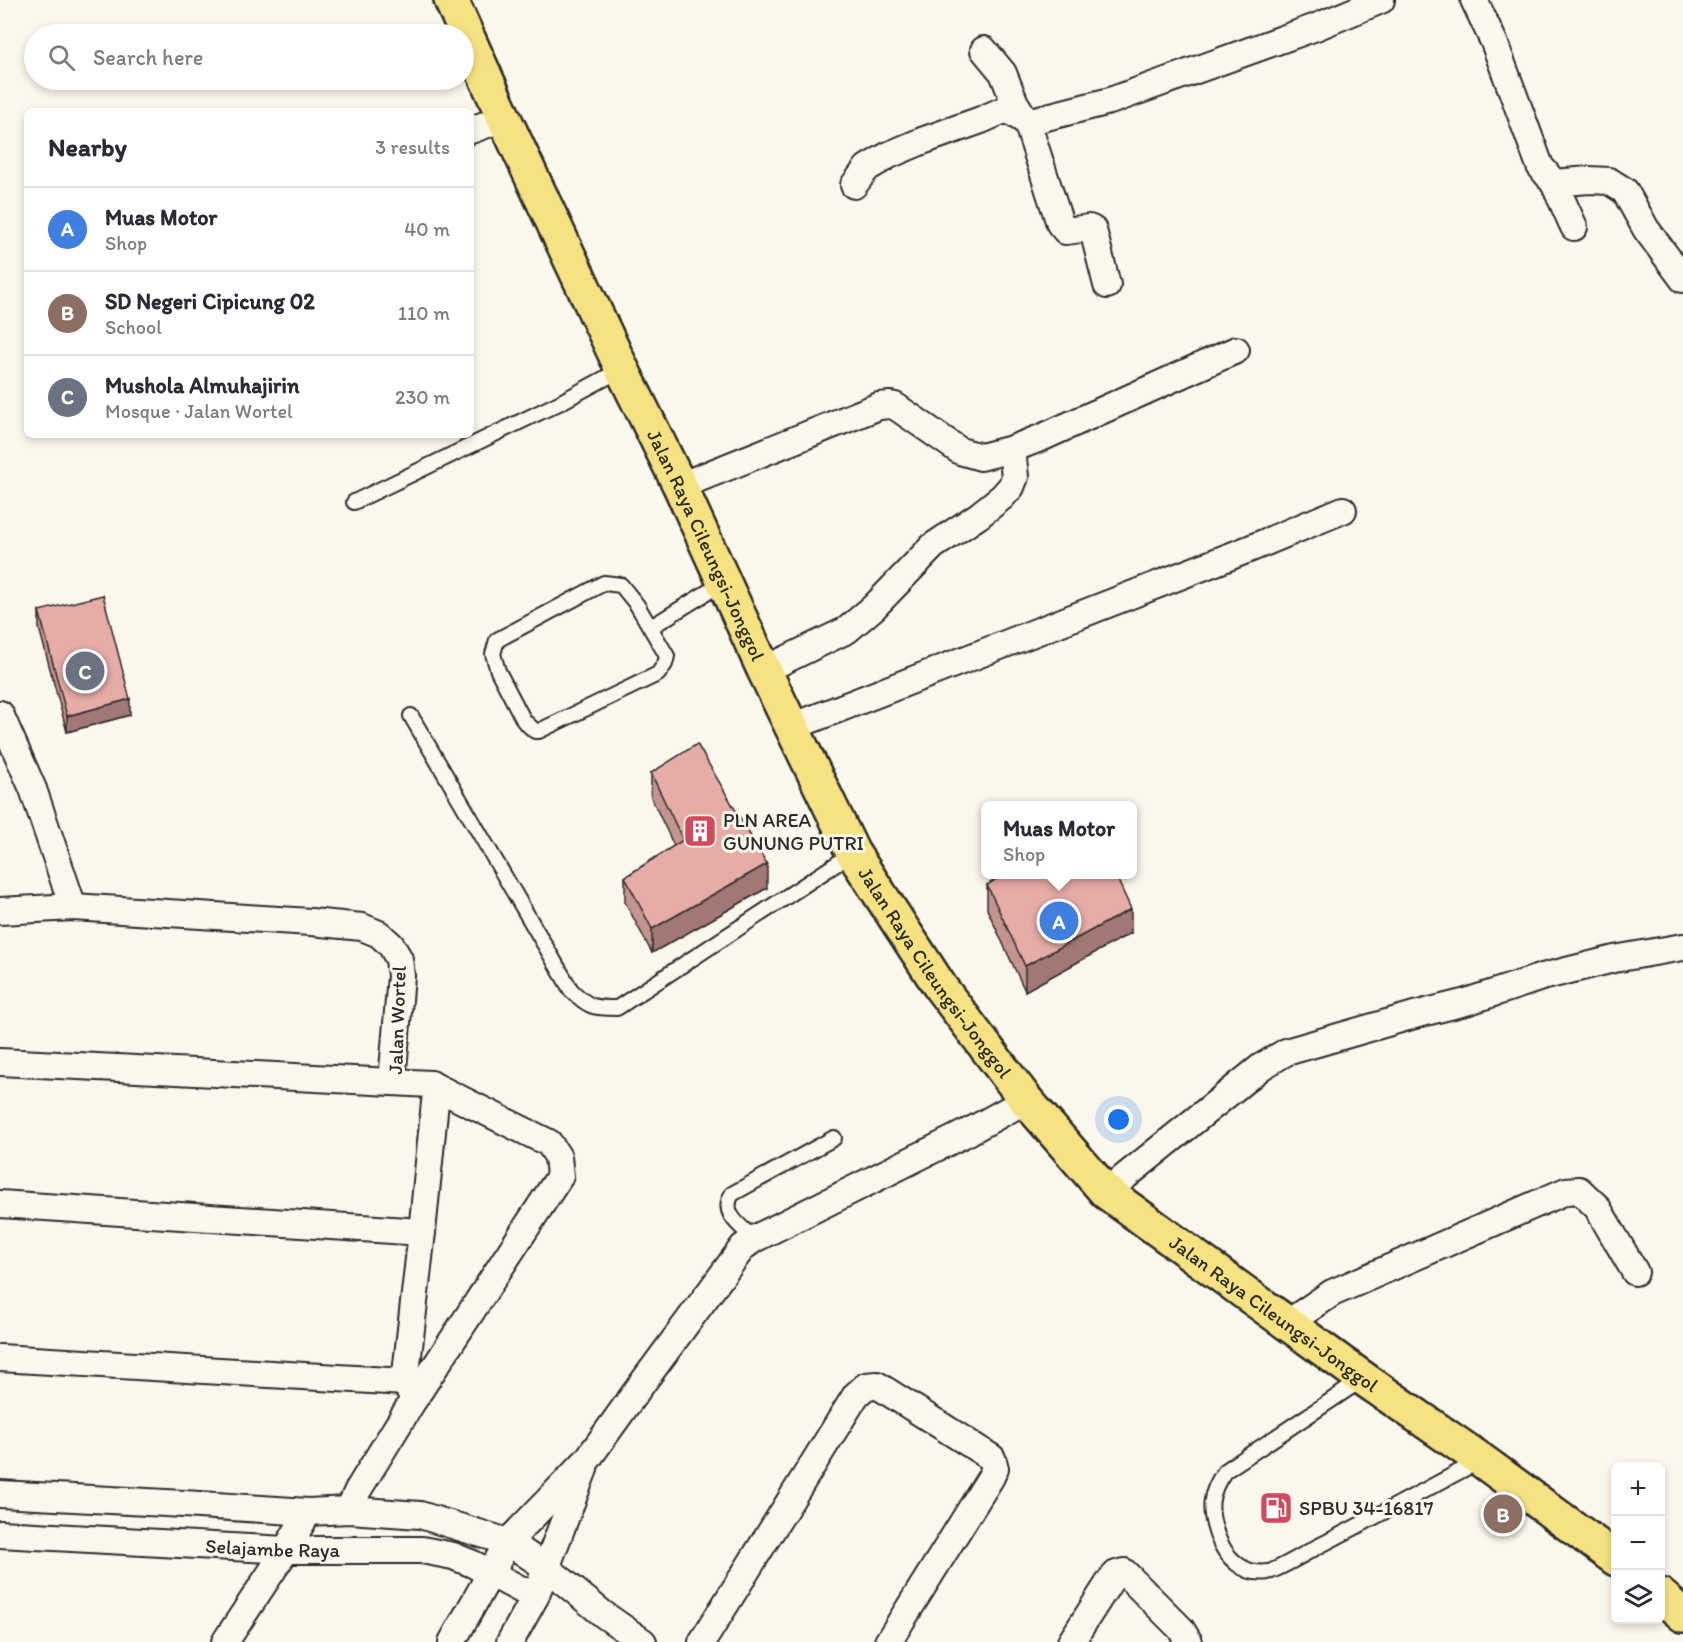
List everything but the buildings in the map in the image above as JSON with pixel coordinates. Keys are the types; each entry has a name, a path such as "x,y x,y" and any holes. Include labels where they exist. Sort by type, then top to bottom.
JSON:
{"main road":[{"name":"Jalan Raya Cileungsi-Jonggol","path":"451,0 462,24"},
{"name":"Jalan Raya Cileungsi-Jonggol","path":"474,51 852,853 941,988 1026,1100 1106,1192 1611,1555"},
{"path":"1665,1599 1683,1615"}],"street":[{"path":"854,185 867,168 889,155 1006,109 1027,122 1110,101 1316,27 1381,0"},
{"path":"1474,0 1494,42 1540,166 1554,183 1574,227"},
{"path":"984,50 1003,73 1015,102 1027,122 1060,224 1066,231 1089,228 1093,230 1107,285"},
{"path":"474,129 504,118"},
{"path":"1554,183 1609,181 1625,191 1646,229 1683,279"},
{"path":"680,486 879,406 895,406 960,451 981,457 1043,437 1236,350"},
{"path":"764,670 848,630 933,546 1002,497 1011,487 1015,477 1011,448"},
{"path":"792,727 1249,549 1343,510"},
{"path":"0,714 33,789 74,907"},
{"name":"Jalan Wortel","path":"0,911 74,907 311,922 362,927 379,934 391,945 399,959 401,975 392,1082 428,1083 434,1086 436,1092 409,1390 349,1510"},
{"path":"1106,1192 1261,1067 1286,1052 1466,1002 1542,977 1614,959 1683,947"},
{"path":"0,1062 392,1082"},
{"path":"0,1358 409,1390 560,1176 558,1157 549,1143 434,1086"},
{"path":"452,1642 508,1542 587,1460 743,1247 754,1239 1026,1100"},
{"path":"1288,1323 1332,1293 1566,1191 1579,1190 1597,1207 1635,1272"},
{"path":"0,1204 422,1232"},
{"path":"702,1642 856,1395 866,1386 877,1385 992,1458 995,1468 888,1642"},
{"path":"510,1642 535,1597 587,1460"},
{"path":"0,1494 308,1512 349,1510 420,1515 508,1542 547,1568 603,1614 643,1642"},
{"path":"225,1642 286,1550 308,1512"},
{"name":"Selajambe Raya","path":"0,1534 286,1550 422,1550 453,1556 535,1597"},
{"path":"1071,1642 1112,1577 1124,1572 1181,1629 1189,1642"}],"lane":[{"path":"354,502 559,403 622,369"},
{"path":"651,627 724,582"},
{"path":"603,583 621,585 651,627 667,656 658,674 539,731 535,731 524,721 498,671 493,654 497,640 603,583"},
{"path":"411,716 571,990 582,1001 596,1008 617,1008 852,853"},
{"path":"754,1239 731,1216 728,1201 732,1194 834,1138"},
{"path":"1364,1379 1225,1470 1215,1485 1211,1501 1217,1536 1223,1550 1233,1562 1246,1570 1269,1572 1481,1460"}],"place":[{"name":"Mushola Almuhajirin","path":"85,671"},
{"name":"PLN AREA GUNUNG PUTRI","path":"700,831"},
{"name":"Muas Motor","path":"1059,921"},
{"name":"SPBU 34-16817","path":"1276,1508"},
{"name":"SD Negeri Cipicung 02","path":"1503,1514"}]}
